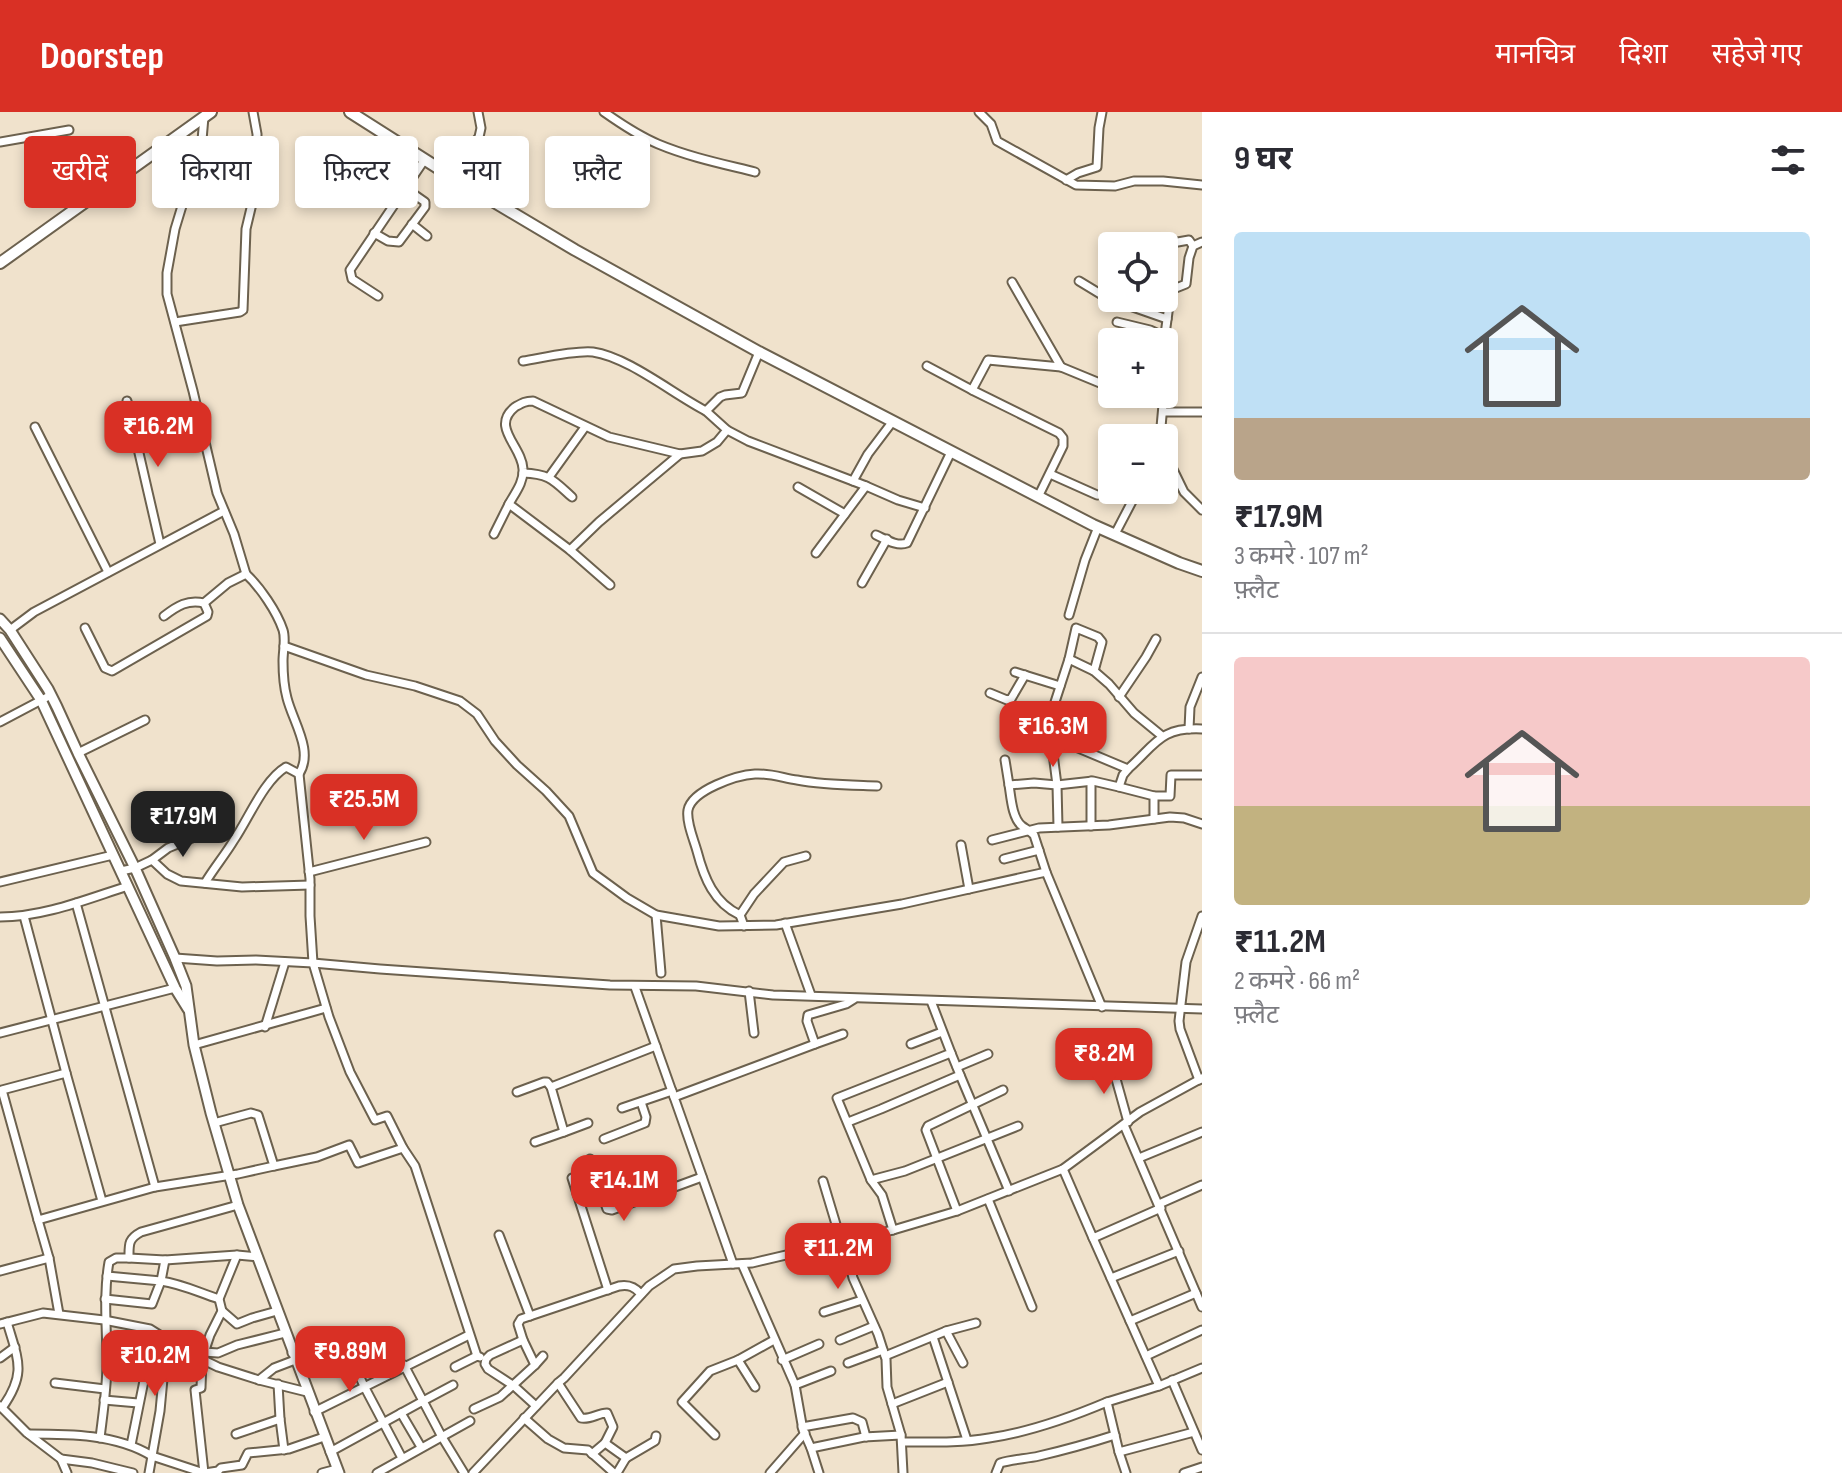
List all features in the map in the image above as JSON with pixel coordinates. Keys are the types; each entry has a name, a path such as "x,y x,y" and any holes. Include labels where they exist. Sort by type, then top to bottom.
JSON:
{"main road":[{"path":"350,112 434,165"},
{"path":"0,263 207,114"},
{"path":"504,208 759,352 951,452 1098,527 1202,571"}],"street":[{"path":"175,322 243,310 245,240 257,168 257,134 253,112"},
{"path":"478,112 479,136"},
{"path":"604,112 657,144 755,172"},
{"path":"979,112 991,124 997,141 1076,185 1115,186 1134,181 1202,185"},
{"path":"1066,180 1097,167 1102,112"},
{"path":"207,114 175,229 167,273 167,294 217,493 246,574 268,601 284,632 286,696 305,755 299,774 310,885 313,963 350,1072 375,1120 387,1116 415,1166 469,1335 488,1369 514,1386 536,1406"},
{"path":"0,142 69,130"},
{"path":"418,169 425,159"},
{"path":"374,233 388,241 399,242 425,207 425,202 418,197"},
{"path":"378,296 352,279 350,270 391,208"},
{"path":"412,224 427,236"},
{"path":"1178,242 1189,240 1193,246"},
{"path":"1166,328 1171,290 1186,284 1193,246 1202,242"},
{"path":"1079,281 1098,293"},
{"path":"1012,282 1061,367"},
{"path":"1147,312 1167,319"},
{"path":"1117,322 1142,328"},
{"path":"523,361 587,352 601,354 621,362 706,411 727,430 748,441 925,508"},
{"path":"706,411 720,397 742,393 759,352"},
{"path":"972,390 988,360 1061,367 1098,382"},
{"path":"927,366 1059,433 1063,446 1038,497"},
{"path":"127,401 160,544"},
{"path":"494,534 522,481 522,463 504,424 507,414 522,403 538,403 609,437 680,454 702,451 717,442 727,430"},
{"path":"1163,408 1163,424"},
{"path":"1163,412 1202,412"},
{"path":"853,481 868,454 893,421"},
{"path":"35,427 108,572"},
{"path":"549,477 585,427"},
{"path":"876,535 897,544 907,543 951,452"},
{"path":"570,550 680,454"},
{"path":"523,473 549,477 572,497"},
{"path":"1050,474 1097,495"},
{"path":"1178,480 1184,492 1202,510"},
{"path":"816,553 866,486"},
{"path":"798,487 845,514"},
{"path":"509,504 610,585"},
{"path":"1115,534 1131,504"},
{"path":"10,630 34,612 224,511"},
{"path":"1069,615 1098,527"},
{"path":"862,583 887,539"},
{"path":"204,603 228,583 246,574"},
{"path":"164,616 186,603 204,603"},
{"path":"85,628 105,668 112,671 207,616 204,603"},
{"path":"0,619 10,630 78,753 135,868 186,986 194,1045 238,1205 338,1471 322,1473"},
{"path":"1094,671 1102,642 1098,637 1076,628 1055,706 1078,748 1128,769"},
{"path":"0,638 46,698 113,855 189,1012"},
{"path":"1119,697 1156,639"},
{"path":"284,646 366,675 415,686 460,701 477,714 502,749 569,816 593,873 656,915 719,926 776,925 902,904 1046,872"},
{"path":"1069,659 1094,671 1134,713 1162,736"},
{"path":"1015,672 1060,686"},
{"path":"990,693 1011,699 1025,675"},
{"path":"1189,729 1190,707 1202,677"},
{"path":"0,722 46,698"},
{"path":"1193,699 1202,701"},
{"path":"78,753 145,720"},
{"path":"1058,827 1051,738 1065,722"},
{"path":"1119,787 1128,769 1162,736 1174,731 1202,729"},
{"path":"1005,760 1016,818 1020,826 1034,835 1046,872 1102,1007"},
{"path":"205,883 277,774 286,767 299,774"},
{"path":"744,926 740,915 727,909 707,881 689,821 687,811 691,802 722,782 758,773 814,782 877,786"},
{"path":"1009,785 1091,781 1154,796 1170,796 1171,775 1202,775"},
{"path":"1091,781 1091,826"},
{"path":"1154,796 1154,819"},
{"path":"992,840 1029,830 1170,817 1202,824"},
{"path":"121,871 135,868 168,848 202,834"},
{"path":"309,872 426,842"},
{"path":"961,845 969,889"},
{"path":"1004,859 1039,850"},
{"path":"0,882 113,855"},
{"path":"740,915 754,894 784,862 806,856"},
{"path":"152,860 167,874 181,881 242,887 310,885"},
{"path":"0,917 24,916 128,886"},
{"path":"76,903 155,1187"},
{"path":"656,915 661,973"},
{"path":"24,916 102,1201"},
{"path":"473,1473 641,1294 674,1269 752,1263 893,1230 957,1211 1063,1169 1140,1112 1200,1079 1180,1029 1180,1008 1186,962 1202,916"},
{"path":"785,923 811,995"},
{"path":"175,958 313,963 635,987 696,986 773,995 1202,1009"},
{"path":"265,1027 285,962"},
{"path":"635,987 702,1177 737,1264 795,1385 804,1430 819,1473"},
{"path":"0,1033 175,988"},
{"path":"749,991 754,1033"},
{"path":"815,1044 808,1015 856,998"},
{"path":"931,1001 1009,1191"},
{"path":"194,1045 326,1008"},
{"path":"911,1044 942,1032"},
{"path":"622,1108 673,1094 843,1034"},
{"path":"551,1087 656,1046"},
{"path":"893,1230 882,1195 871,1180 837,1098 951,1053"},
{"path":"848,1122 959,1071 988,1054"},
{"path":"1111,1061 1126,1123 1202,1307"},
{"path":"59,1314 49,1258 1,1090 66,1073"},
{"path":"517,1092 544,1082 551,1087 564,1132"},
{"path":"957,1211 926,1130 928,1126 1003,1090"},
{"path":"604,1139 645,1123 641,1102"},
{"path":"214,1123 251,1113 258,1115 274,1166"},
{"path":"535,1142 588,1123"},
{"path":"871,1180 905,1171 1018,1126"},
{"path":"1139,1158 1202,1132"},
{"path":"38,1220 155,1187 229,1176 317,1157 349,1145 358,1163 403,1148"},
{"path":"590,1159 607,1209 612,1210 702,1177"},
{"path":"1063,1169 1159,1386"},
{"path":"572,1178 608,1290"},
{"path":"823,1181 853,1278 884,1353 887,1387 902,1438 903,1473"},
{"path":"1093,1238 1202,1185"},
{"path":"988,1199 1032,1307"},
{"path":"129,1258 132,1236 238,1205"},
{"path":"499,1235 530,1316"},
{"path":"1111,1278 1179,1251"},
{"path":"237,1255 219,1299 222,1311 237,1324 277,1311"},
{"path":"100,1438 107,1364 104,1320 109,1262 116,1258 258,1257"},
{"path":"0,1271 49,1258"},
{"path":"105,1299 152,1304 165,1260"},
{"path":"107,1276 161,1281 219,1299"},
{"path":"535,1365 523,1340 521,1319 626,1285 641,1294"},
{"path":"1130,1321 1196,1293"},
{"path":"824,1312 862,1300"},
{"path":"204,1473 195,1390 201,1388 203,1356 222,1311"},
{"path":"67,1473 61,1459 1,1407 13,1393 20,1374 15,1347 4,1323 43,1313 155,1330 185,1351 203,1356 218,1367 307,1392"},
{"path":"848,1363 976,1323"},
{"path":"840,1340 874,1326"},
{"path":"1146,1356 1202,1330"},
{"path":"946,1331 963,1363"},
{"path":"203,1356 285,1333"},
{"path":"314,1412 469,1335"},
{"path":"933,1337 967,1440"},
{"path":"259,1380 294,1356 340,1338 402,1458"},
{"path":"131,1445 150,1351 166,1339"},
{"path":"455,1367 523,1340"},
{"path":"715,1435 682,1402 710,1371 774,1340"},
{"path":"782,1360 819,1344"},
{"path":"0,1358 15,1347"},
{"path":"149,1473 164,1368 179,1360 185,1351"},
{"path":"474,1409 496,1400 543,1356"},
{"path":"738,1360 755,1387"},
{"path":"404,1365 464,1473"},
{"path":"811,1448 866,1437 985,1439 1044,1426 1202,1368"},
{"path":"795,1385 831,1371"},
{"path":"1172,1380 1202,1450"},
{"path":"892,1404 948,1382"},
{"path":"55,1383 105,1389"},
{"path":"558,1383 581,1418 588,1419 604,1413 609,1415 613,1427 605,1443 592,1454"},
{"path":"278,1384 284,1450"},
{"path":"330,1452 453,1385"},
{"path":"104,1400 138,1403"},
{"path":"1107,1402 1126,1473"},
{"path":"401,1413 421,1447"},
{"path":"524,1418 548,1439 564,1448 588,1450 616,1473 626,1458 655,1441 656,1436"},
{"path":"770,1473 804,1430 853,1418 862,1422 866,1437"},
{"path":"236,1434 280,1419"},
{"path":"1119,1452 1193,1428 1202,1419"},
{"path":"377,1473 470,1421"},
{"path":"29,1434 100,1438 131,1445 152,1456 204,1473 242,1465 248,1453 284,1450 324,1437"},
{"path":"996,1473 1000,1463 1005,1461 1064,1450 1115,1435"},
{"path":"605,1443 626,1458"},
{"path":"61,1459 133,1473"},
{"path":"1184,1473 1202,1467"}]}
